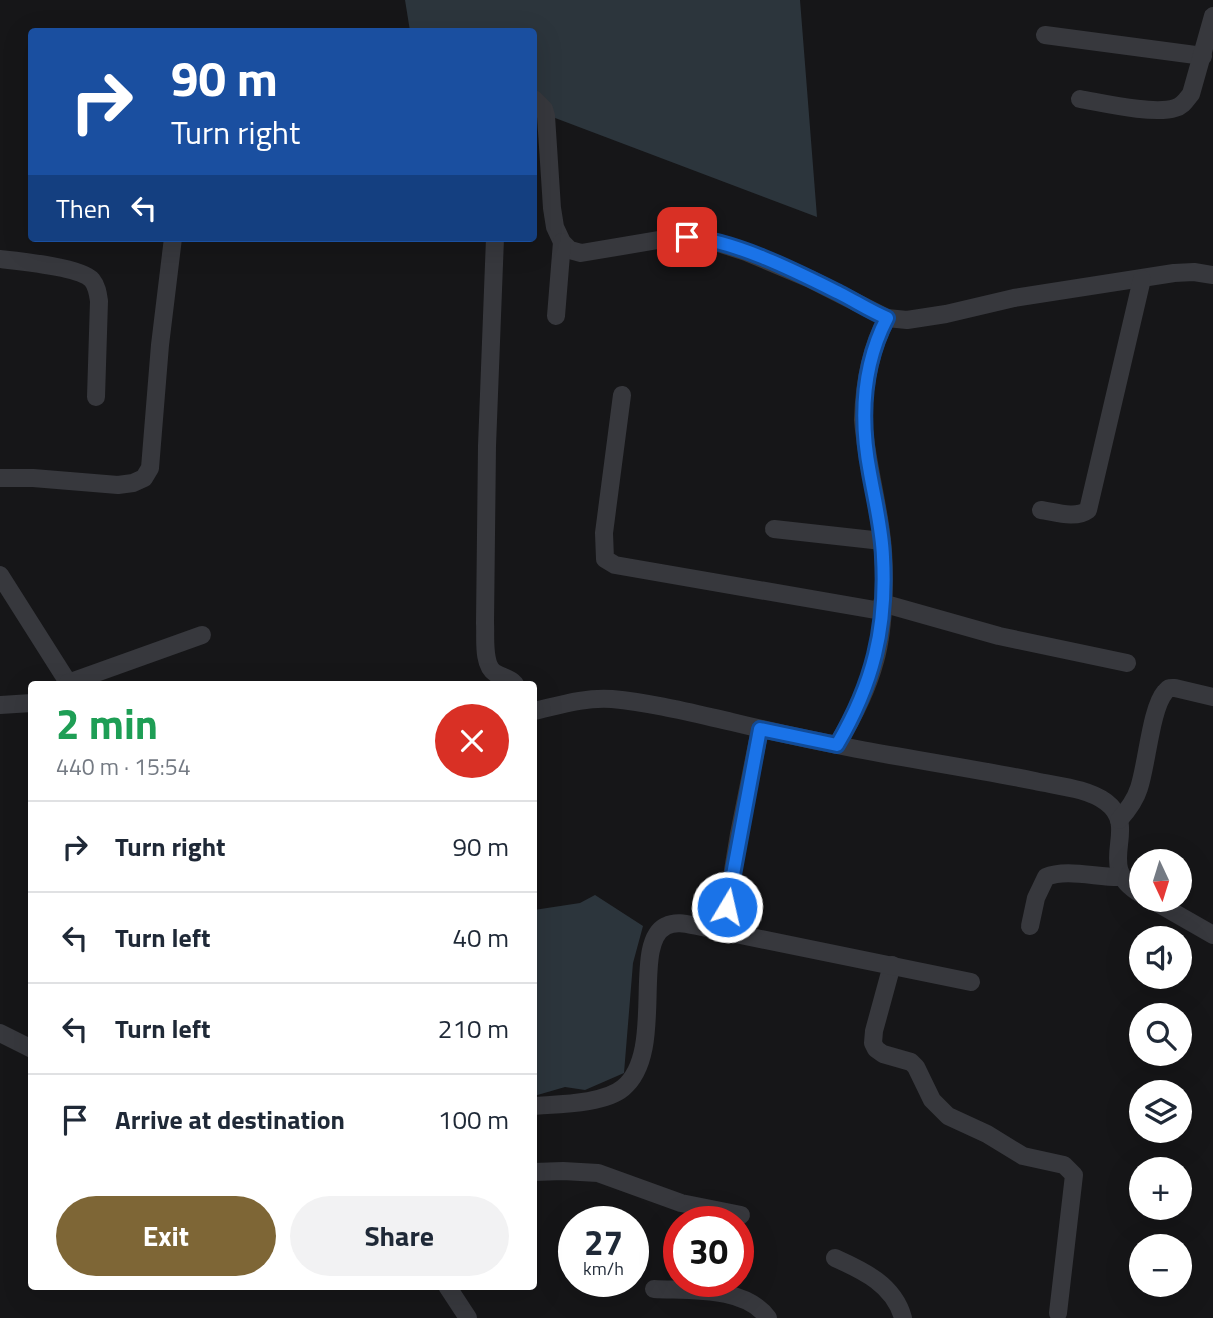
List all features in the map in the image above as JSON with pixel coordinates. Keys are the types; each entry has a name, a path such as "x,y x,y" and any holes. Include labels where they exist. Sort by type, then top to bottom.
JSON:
{"street":[{"path":"1080,99 1129,107 1175,108 1185,103 1191,94 1213,16"},
{"path":"1045,35 1203,56"},
{"path":"537,102 544,109 546,116 551,208 555,227 562,242 570,250 581,253 652,240 703,238 746,252 841,293 883,316 908,320 1014,298 1142,279 1194,272 1213,275"},
{"path":"0,478 118,485 144,478 150,468 173,242"},
{"path":"495,242 486,473 486,651 494,673 513,681"},
{"path":"556,316 562,242"},
{"path":"0,259 67,270 92,279 99,301 96,397"},
{"path":"1041,510 1083,514 1088,510 1142,279"},
{"path":"837,745 855,713 876,659 881,607 882,541 865,441 863,409 867,379 883,316"},
{"path":"622,395 604,533 605,559 615,565 881,607 1127,663"},
{"path":"774,529 882,541"},
{"path":"0,575 66,681"},
{"path":"76,681 202,635"},
{"path":"1119,820 1134,801 1139,787 1164,692 1175,688 1213,697"},
{"path":"537,710 590,699 663,706 760,729 1063,787 1091,795 1105,802 1119,820 1121,829 1118,855 1121,877 1129,887"},
{"path":"0,705 28,703"},
{"path":"723,931 760,729"},
{"path":"1030,926 1036,898 1046,877 1054,873 1066,873 1104,878 1121,877"},
{"path":"1173,912 1213,935"},
{"path":"537,1106 603,1097 623,1088 636,1071 648,1031 648,972 654,937 668,925 680,923 723,931 971,982"},
{"path":"892,965 874,1031 873,1043 876,1049 883,1054 911,1062 932,1100 948,1116 987,1134 1023,1156 1064,1165 1074,1175 1058,1313"},
{"path":"0,1033 28,1047"},
{"path":"537,1172 598,1173 696,1206"},
{"path":"835,1258 857,1268 889,1291 898,1301 903,1318"},
{"path":"654,1289 737,1297 756,1306 768,1318"},
{"path":"450,1290 468,1318"}],"shaded area":[{"path":"405,0 800,0 817,217 537,111 537,28 410,28"},
{"path":"595,895 643,926 633,963 624,1073 585,1090 565,1087 537,1095 537,910 580,903"}],"route":[{"path":"687,237 703,238 746,252 841,293 887,318 875,344 864,397 863,420 883,558 880,632 876,659 865,691 837,745 760,729 727,907"}]}
